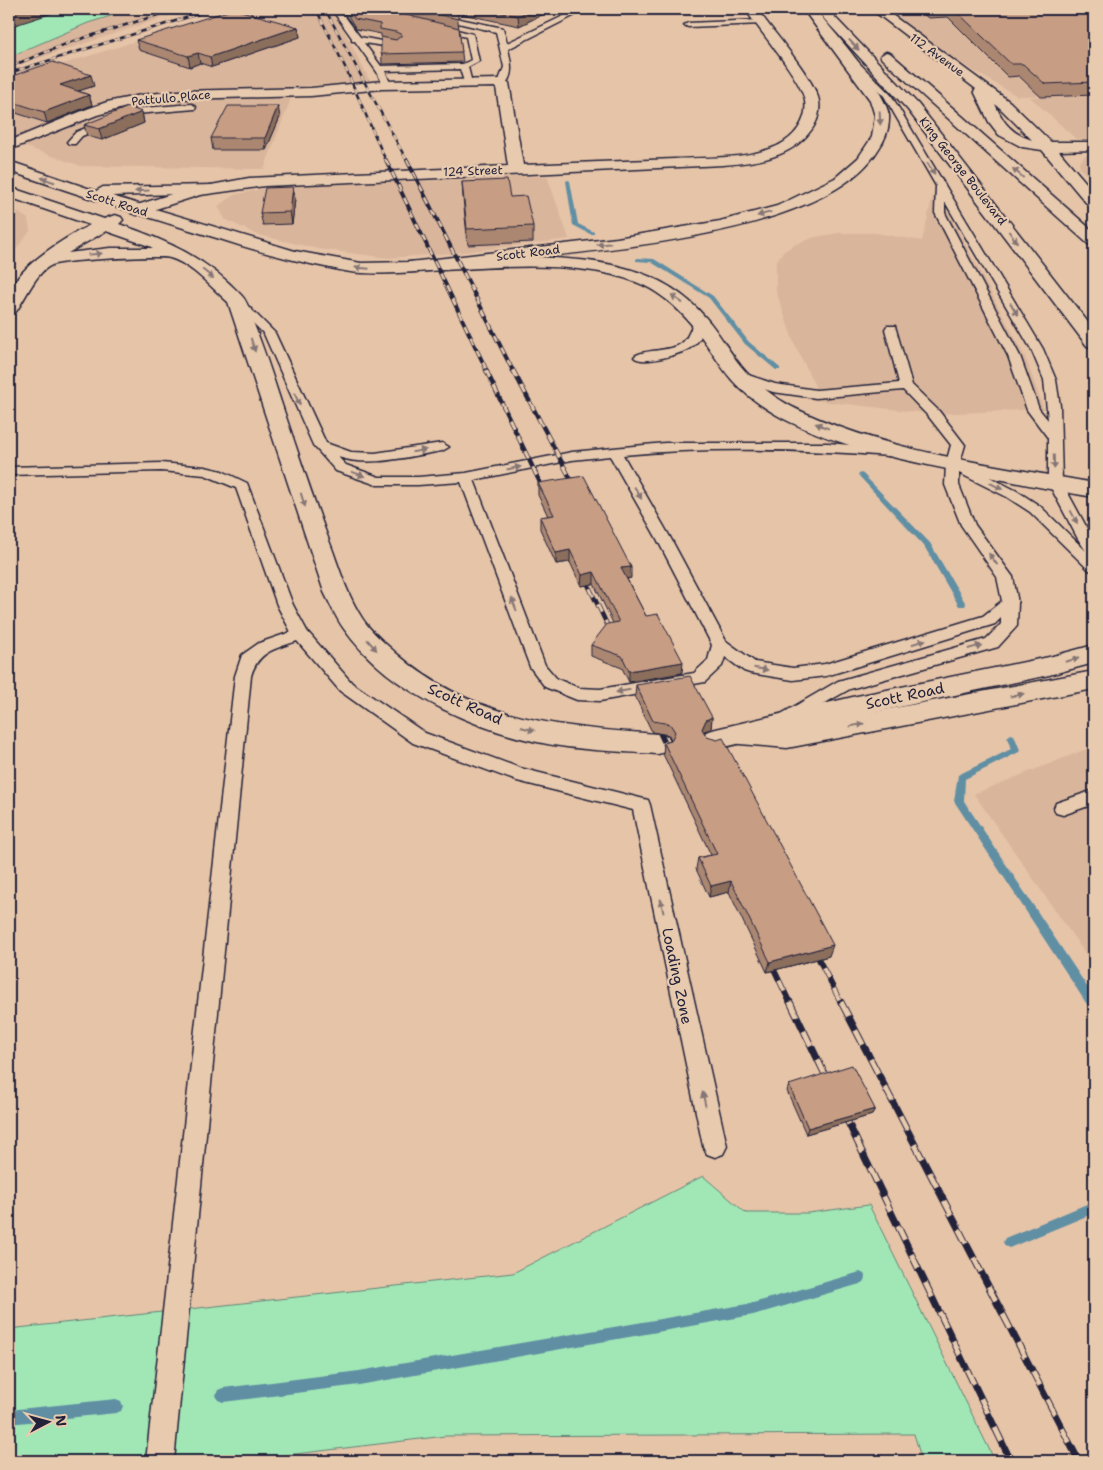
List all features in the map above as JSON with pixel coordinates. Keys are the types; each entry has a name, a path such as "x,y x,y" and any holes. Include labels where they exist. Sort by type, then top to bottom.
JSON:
{"main road":[{"path":"750,9 760,22"},
{"name":"Scott Road","path":"9,166 137,210 222,236 293,256 331,264 369,268 410,268 617,243 721,226 783,209 840,181 864,161 879,138 882,116 877,100 867,84 809,9"},
{"name":"King George Boulevard","path":"821,9 912,107 1094,342"},
{"path":"835,9 863,36"},
{"name":"112 Avenue","path":"876,9 998,98 1048,148 1094,202"},
{"name":"124 Street","path":"9,309 23,284 47,260 80,236 160,200 209,188 299,178 516,170 744,159 765,156 792,144 805,131 813,104 806,86 760,22"},
{"name":"King George Boulevard","path":"878,49 1094,240"},
{"name":"112 Avenue","path":"974,82 985,96 1000,128 1019,139 1048,148"},
{"path":"502,83 516,170"},
{"name":"Pattullo Place","path":"9,146 92,112 126,102 178,95 312,92 386,85 502,83"},
{"name":"Pattullo Place","path":"312,92 339,96 380,94 465,84"},
{"path":"1025,125 1056,139 1094,146"},
{"path":"1048,148 1094,146"},
{"path":"87,193 209,188 201,210 207,222 222,236"},
{"name":"Scott Road","path":"9,192 155,242 201,268 236,300 336,592 353,624 376,650 402,673 442,698 484,716 530,730 565,737 618,743 658,744"},
{"path":"50,206 52,231 47,260 110,253 176,253"},
{"path":"410,268 534,262 576,264 612,270 642,278 665,290 684,305 700,322 739,376 759,394 797,416 902,454 1094,490"},
{"name":"Scott Road","path":"1094,654 1049,666 857,706 728,737 787,738 1094,680"}],"lane":[{"path":"349,9 338,14 378,68 386,85"},
{"path":"403,9 500,30 508,67 502,83"},
{"path":"504,48 583,9"},
{"path":"688,25 760,22"},
{"path":"378,68 464,66 475,61 470,36 433,26"},
{"path":"355,39 397,46"},
{"path":"839,48 887,95 1038,348 1050,380 1054,406 1055,482 1094,551"},
{"path":"464,66 465,84"},
{"path":"72,142 79,134 135,111 192,107"},
{"path":"941,186 940,213 1014,356 1032,410 1053,436"},
{"path":"236,300 269,333 320,446 341,468 377,481 418,482 466,478 572,456 664,447 818,447 902,454"},
{"path":"640,357 676,351 686,347 694,340 700,322"},
{"path":"768,728 844,685 992,642 1009,626 1010,604 1005,577 968,525 952,482 953,463 958,445 934,414 906,386 891,329"},
{"path":"739,376 773,388 816,394 906,386"},
{"path":"320,446 349,456 375,457 442,447"},
{"path":"614,451 720,645 750,667 793,674 826,670 989,620 1010,604"},
{"path":"953,463 1035,508 1094,567"},
{"path":"9,471 161,468 205,470 242,486 285,605 300,634 265,647 248,659 243,676 160,1461"},
{"path":"466,478 538,667 551,683 577,694 600,695 699,678 716,662 720,645"},
{"name":"Loading Zone","path":"300,634 346,687 419,738 517,774 642,805 715,1146"},
{"path":"1062,808 1094,797"}],"shaded area":[{"path":"9,9 190,9 9,68"},
{"path":"239,9 333,9 371,83 293,86 290,101 264,169 81,166 9,141 9,81"},
{"path":"884,9 1094,9 1094,94 1017,96 907,32"},
{"path":"1094,95 1094,140 1076,139 1030,97"},
{"path":"1094,153 1094,184 1080,168 1079,163 1085,156"},
{"path":"547,176 569,239 464,252 389,258 318,249 255,234 225,219 218,206 234,195 270,187"},
{"path":"935,187 1025,357 1044,409 934,414 812,400 815,386 794,343 776,291 776,262 783,252 794,245 815,237 839,233 875,233 922,241"},
{"path":"9,206 28,219 30,231 9,258"},
{"path":"1094,746 1094,966 974,794"}],"green space":[{"path":"9,9 133,9 88,23 9,57"},
{"path":"703,1176 746,1213 808,1213 869,1205 995,1461 922,1461 914,1434 445,1436 237,1461 9,1461 9,1329 513,1273"}],"building":[{"path":"234,9 298,27 210,57 198,53 188,56 136,40"},
{"path":"348,9 382,9 459,28 462,52 381,54 381,37 396,40 402,35 380,29 380,24 355,19"},
{"path":"414,9 444,9 445,11 458,14 458,19"},
{"path":"483,9 534,9 518,16"},
{"path":"954,9 1094,9 1094,82 1045,84 1023,64 1011,64"},
{"path":"53,62 91,75 60,85 89,95 44,112 13,102 9,104 9,77"},
{"path":"228,106 278,106 265,138 211,138"},
{"path":"128,107 142,112 99,129 84,125"},
{"path":"507,180 510,197 526,196 533,226 467,229 462,182"},
{"path":"293,187 290,212 260,213 265,188"},
{"path":"584,476 631,567 621,568 646,616 658,614 683,662 629,671 622,656 591,645 607,624 619,622 594,572 582,575 570,550 556,553 540,517 554,515 538,483"},
{"path":"690,676 712,717 706,720 702,729 707,737 717,740 723,738 833,945 770,962 731,881 711,886 698,858 717,854 664,743 671,741 675,732 670,724 653,721 636,685"},
{"path":"852,1065 875,1109 808,1128 789,1085"}],"waterway":[{"path":"568,181 576,225 592,233"},
{"path":"638,260 652,260 711,297 747,343 778,369"},
{"path":"861,475 927,545 962,604"},
{"path":"1011,737 1016,750 961,777 959,801 1094,1006"},
{"path":"1009,1242 1094,1207"},
{"path":"223,1395 359,1378 753,1309 860,1278"},
{"path":"9,1417 116,1406"}],"railway":[{"path":"14,65 71,42 177,9"},
{"path":"9,73 214,9"},
{"path":"316,9 345,67 386,161"},
{"path":"325,9 407,161"},
{"path":"386,160 487,371"},
{"path":"407,160 513,371"},
{"path":"486,370 546,495"},
{"path":"513,370 577,491"},
{"path":"582,572 613,637"},
{"path":"654,720 671,756"},
{"path":"812,946 841,1003"},
{"path":"769,959 790,1003"},
{"path":"790,1002 830,1085"},
{"path":"841,1002 1079,1461"},
{"path":"842,1110 1011,1461"}]}
